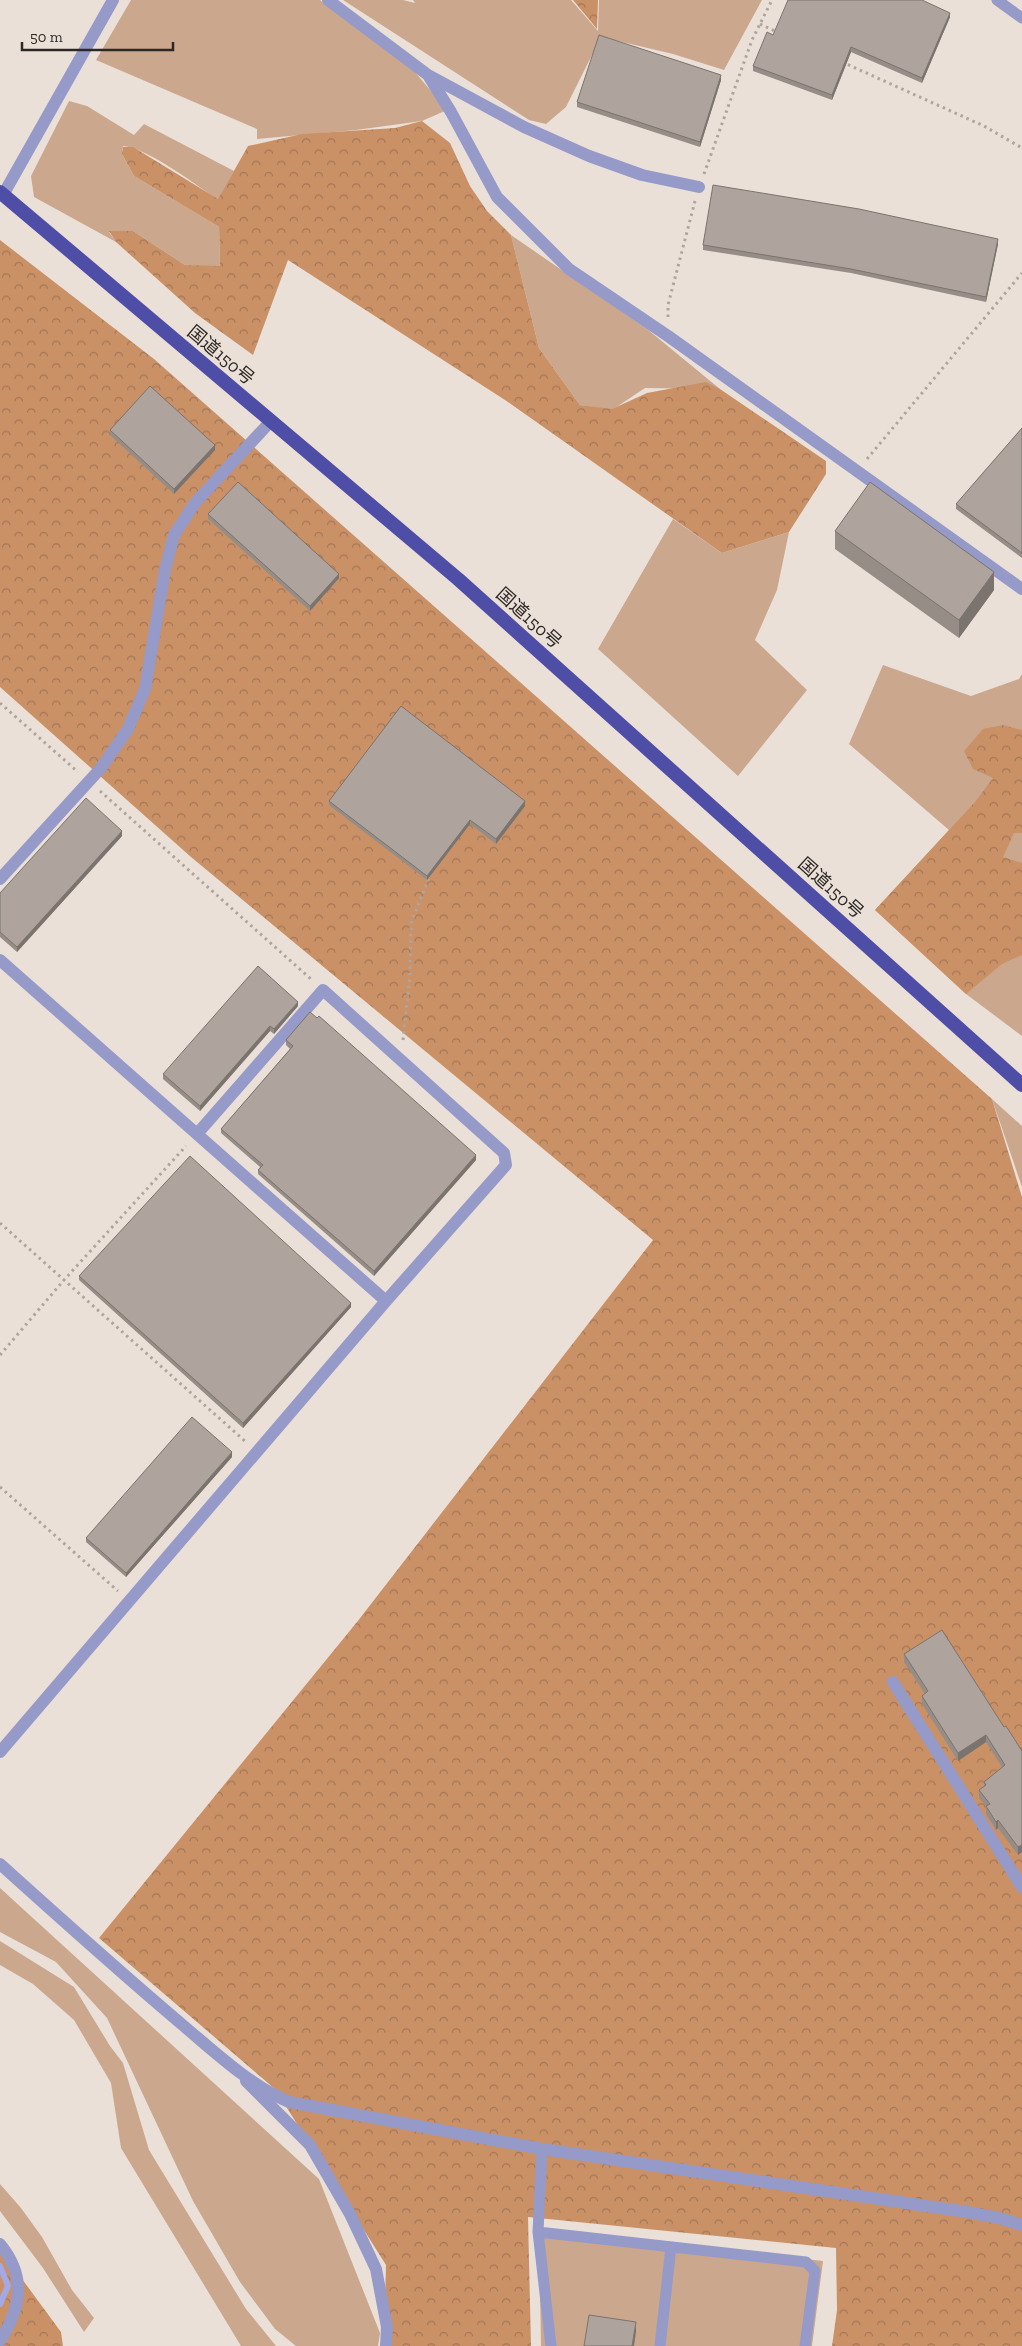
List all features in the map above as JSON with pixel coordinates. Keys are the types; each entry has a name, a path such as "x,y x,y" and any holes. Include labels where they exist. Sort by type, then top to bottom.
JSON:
{"highway":[{"name":"国道150号","path":"2,193 458,579 1022,1085"}],"street":[{"path":"2,193 113,0"},
{"path":"328,0 428,75 524,127 589,156 642,175 699,187"},
{"path":"428,75 451,112 497,197 569,269 668,336 1022,589"},
{"path":"0,879 101,768 128,729 145,689 165,570 174,535 196,503 271,421"},
{"path":"0,960 386,1301"},
{"path":"0,1752 386,1301 506,1165 504,1153 323,990 197,1134"},
{"path":"893,1682 1022,1888"},
{"path":"0,1864 134,1985 232,2067 310,2145 350,2214 376,2269 387,2327 386,2346"},
{"path":"232,2067 273,2095 289,2102 542,2149 967,2212 999,2218 1022,2225"},
{"path":"0,2244 16,2272 19,2295 15,2311 0,2341"}],"lane":[{"path":"997,0 1022,18"},
{"path":"542,2149 538,2232 551,2346"},
{"path":"538,2232 806,2262 815,2271 806,2346"},
{"path":"660,2346 671,2247"}],"path":[{"path":"668,336 668,305 699,187 752,40 772,0"},
{"path":"760,24 778,32"},
{"path":"841,61 984,126 1022,148"},
{"path":"856,471 1022,273"},
{"path":"0,703 323,990"},
{"path":"401,1061 410,975 411,923 421,894 432,874"},
{"path":"0,1355 64,1280 197,1134"},
{"path":"0,1223 257,1452"},
{"path":"0,1487 129,1601"}],"shaded area":[{"path":"131,0 320,0 409,65 447,110 422,121 356,130 257,139 257,129 96,60"},
{"path":"343,0 403,0 415,3 413,0 571,0 598,31 599,0 762,0 724,70 673,54 601,37 566,107 546,124 529,120"},
{"path":"69,101 87,106 134,135 144,124 234,171 218,200 158,160 133,148 123,146 122,154 134,176 219,227 220,268 185,265 133,231 109,232 116,242 34,197 31,176"},
{"path":"511,235 647,329 720,389 645,388 612,410 580,405 539,348"},
{"path":"673,519 722,553 789,532 777,590 755,640 807,690 738,776 598,649"},
{"path":"883,665 971,696 1019,679 1022,674 1022,1036 966,994 875,910 949,830 849,744"},
{"path":"992,1099 1022,1126 1022,1187"},
{"path":"0,1888 319,2179 380,2333 378,2346 296,2346 275,2329 240,2282 193,2201 107,2018 56,1962 0,1932"},
{"path":"0,1941 74,1987 110,2046 123,2063 149,2150 246,2309 276,2346 241,2346 121,2148 111,2083 74,2020 33,1984 0,1965"},
{"path":"0,2184 21,2208 42,2237 72,2290 94,2318 84,2332 43,2268 0,2211"},
{"path":"539,2229 823,2261 812,2346 541,2346"}],"green space":[{"path":"573,0 598,0 597,29"},
{"path":"422,121 450,143 470,186 487,211 511,235 539,348 580,405 612,409 647,393 706,382 720,389 826,461 826,474 789,532 722,553 505,400 288,260 253,355 195,313 116,242 109,231 133,231 185,265 220,266 219,227 134,176 122,154 123,147 133,147 218,199 248,146 302,134 395,128"},
{"path":"0,240 154,359 992,1099 1022,1197 1022,2346 832,2346 837,2310 836,2248 528,2217 531,2346 384,2346 386,2265 275,2089 99,1938 357,1622 653,1240 191,857 0,687"},
{"path":"1003,725 1022,730 1022,833 1014,833 1003,857 1022,863 1022,955 1002,964 966,994 875,910 975,802 993,778 973,769 964,751 983,729"},
{"path":"0,2249 61,2332 63,2346 0,2346"}],"building":[{"path":"788,0 922,0 950,13 922,78 851,47 832,95 753,66 767,32 773,35"},
{"path":"599,35 721,75 700,142 577,102"},
{"path":"713,185 859,209 998,239 986,297 851,269 703,245"},
{"path":"150,386 215,445 174,489 110,430"},
{"path":"1022,428 1022,553 956,504"},
{"path":"238,482 339,574 310,606 208,514"},
{"path":"870,482 994,572 959,620 835,531"},
{"path":"401,706 525,801 496,839 470,820 427,876 329,801"},
{"path":"86,798 122,831 17,947 0,932 0,893"},
{"path":"258,966 298,1002 274,1029 270,1026 200,1106 163,1074"},
{"path":"310,1012 317,1018 319,1016 476,1155 374,1271 258,1170 263,1165 221,1129 293,1046 286,1040"},
{"path":"190,1156 351,1303 243,1423 79,1276"},
{"path":"192,1417 232,1452 126,1573 86,1538"},
{"path":"942,1630 1004,1727 1006,1726 1022,1751 1022,1845 1018,1847 998,1820 996,1822 986,1806 990,1804 979,1790 986,1785 984,1782 1005,1765 986,1735 958,1753 922,1696 928,1691 904,1654"},
{"path":"589,2315 636,2322 632,2346 584,2346"}],"waterway":[{"path":"0,2266 8,2286 0,2304"}]}
